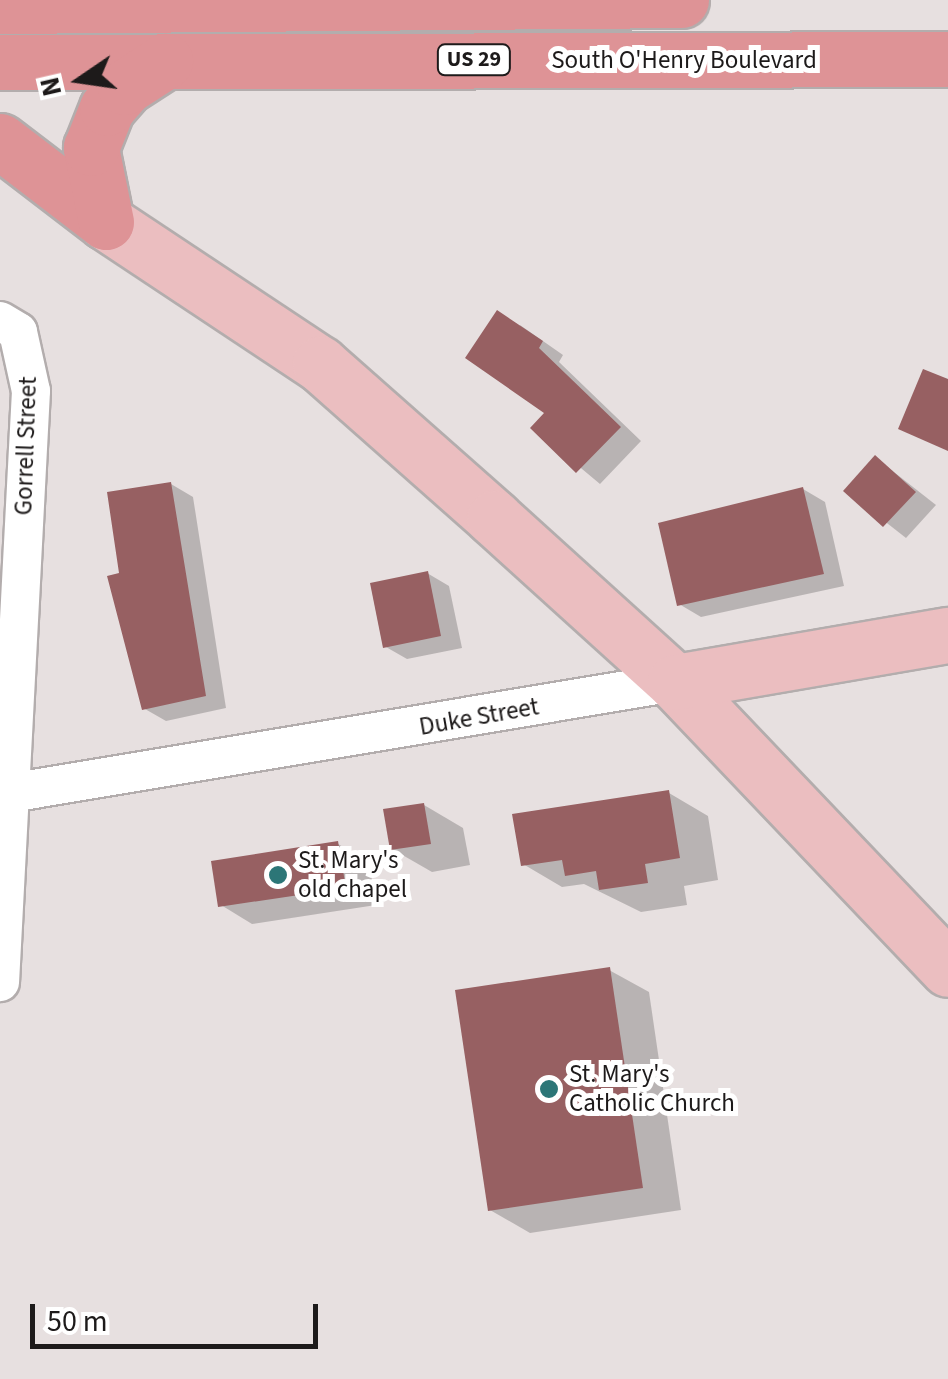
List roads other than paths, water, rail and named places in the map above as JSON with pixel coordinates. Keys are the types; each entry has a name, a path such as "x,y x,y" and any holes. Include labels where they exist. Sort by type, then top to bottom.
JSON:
{"highway":[{"path":"0,6 681,0"},
{"name":"South O'Henry Boulevard","path":"0,62 948,59"},
{"path":"106,222 91,148 107,108 125,87 164,61"},
{"path":"0,141 106,222"}],"main road":[{"path":"106,222 320,364 675,682 948,969"},
{"name":"Duke Street","path":"675,682 948,635"}],"street":[{"name":"Gorrell Street","path":"0,982 31,392 9,327"},
{"name":"Duke Street","path":"10,793 675,682"}],"place":[{"name":"St. Mary's old chapel","path":"278,875"},
{"name":"St. Mary's Catholic Church","path":"549,1089"}]}
